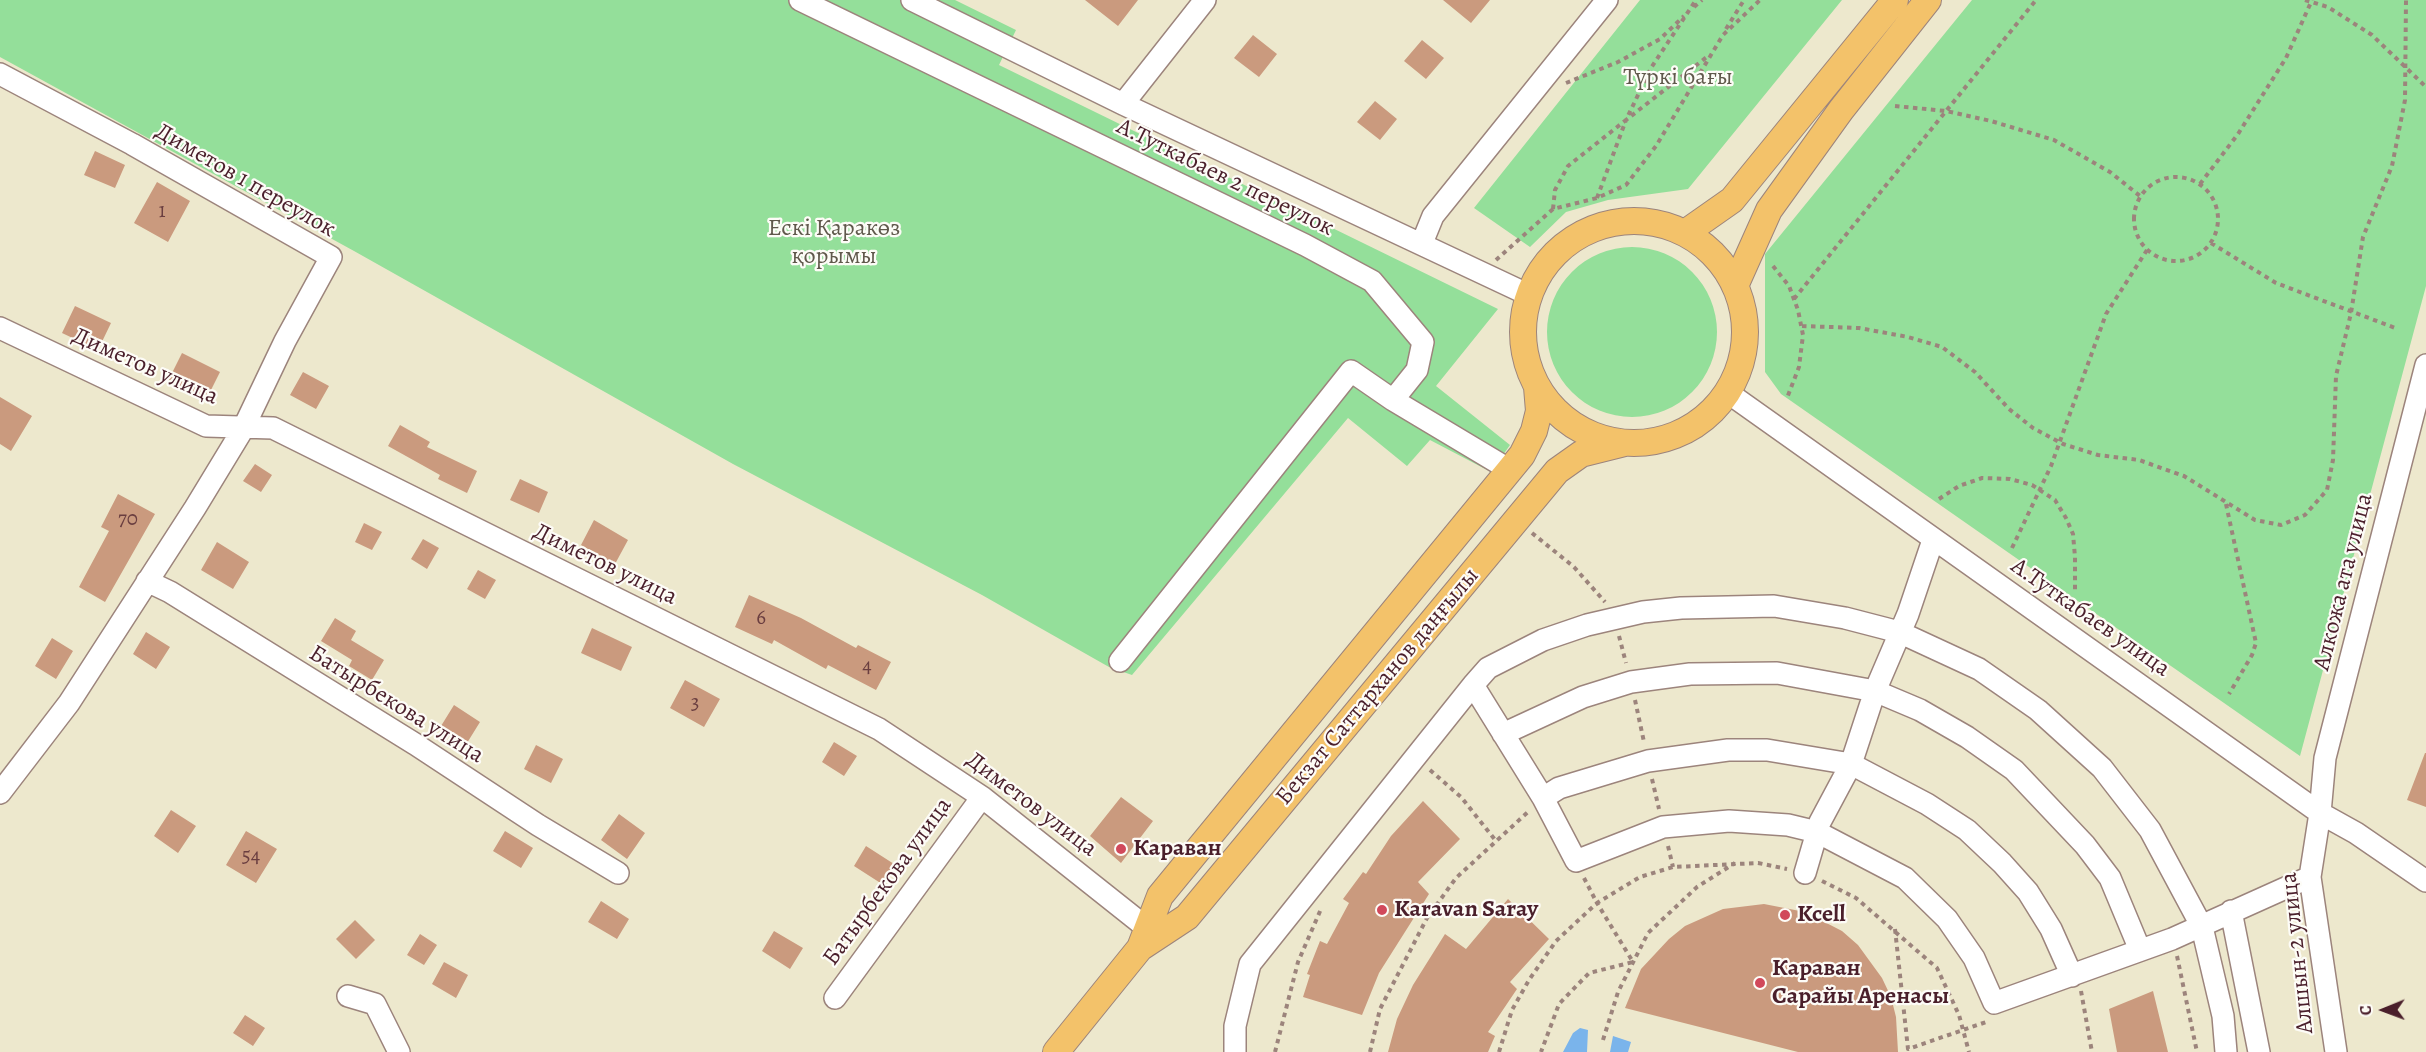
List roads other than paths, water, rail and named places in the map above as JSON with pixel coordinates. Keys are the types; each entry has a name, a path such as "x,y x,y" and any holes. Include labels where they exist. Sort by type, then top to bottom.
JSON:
{"main road":[{"path":"1685,233 1732,201 1895,0"},
{"path":"1735,286 1769,210 1841,110 1929,0"},
{"path":"1649,221 1685,233 1715,256 1735,286 1741,304 1744,340 1742,358 1727,392 1704,418 1675,435 1659,440 1625,443 1600,438 1576,427 1548,402 1537,387 1529,370 1524,342 1524,313 1529,295 1547,262 1576,237 1593,228 1620,222 1649,221"},
{"name":"Бекзат Саттарханов даңғылы","path":"1056,1052 1144,938 1160,896 1522,455 1534,432 1539,411 1537,387"},
{"name":"Бекзат Саттарханов даңғылы","path":"1144,938 1187,917 1557,471 1581,454 1625,443"}],"street":[{"name":"А.Туткабаев 2 переулок","path":"800,0 1294,240 1372,281 1423,342 1417,370 1393,400"},
{"path":"912,0 1123,104 1529,295"},
{"path":"1123,104 1205,0"},
{"path":"1422,243 1433,216 1607,0"},
{"name":"Диметов 1 переулок","path":"0,74 132,144 331,257 285,341 243,429"},
{"name":"Диметов улица","path":"0,328 206,426 243,429 273,428 879,729 982,797 1144,938"},
{"name":"Алкожа ата улица","path":"2320,813 2325,758 2426,365"},
{"path":"1120,661 1351,371 1393,400 1510,470"},
{"name":"А.Туткабаев улица","path":"1727,392 2320,813 2356,833 2426,881"},
{"path":"0,793 69,703 243,429"},
{"path":"1804,873 1817,832 1851,764 1875,691 1933,540"},
{"name":"Батырбекова улица","path":"147,581 179,598 618,873"},
{"path":"1234,1052 1235,1026 1250,964 1488,668 1543,640 1587,625 1643,612 1681,608 1774,606 1845,618 1899,632 1978,669 2038,710 2102,768 2150,830 2202,927 2223,1016 2226,1052"},
{"path":"1503,734 1583,697 1631,682 1690,674 1765,673 1816,679 1875,691 1920,710 1958,732 2014,770 2085,846 2110,878 2140,950"},
{"path":"1473,685 1543,798 1576,861 1663,827 1729,821 1788,825 1817,832 1905,878 1947,919 1974,958 1994,1003 2077,983 2140,950 2202,927 2231,911 2310,877"},
{"path":"1543,798 1559,788 1648,761 1728,750 1767,750 1851,764 1928,804 1967,830 2002,863 2028,892 2051,929 2077,983"},
{"name":"Батырбекова улица","path":"835,998 982,797"},
{"name":"Алшын-2 улица","path":"2320,813 2310,877 2336,1052"},
{"path":"2231,911 2259,1052"},
{"path":"348,996 375,1004 399,1052"}],"water":[{"path":"1580,1028 1588,1030 1587,1052 1563,1052 1573,1033"},
{"path":"1613,1036 1631,1042 1628,1052 1610,1052"}],"place":[{"name":"Караван","path":"1121,849"},
{"name":"Karavan Saray","path":"1382,910"},
{"name":"Kcell","path":"1785,915"},
{"name":"Караван Сарайы Аренасы","path":"1760,983"}],"park label":[{"name":"Түркі бағы","path":"1678,78"},
{"name":"Ескі Қаракөз қорымы","path":"834,243"}]}
